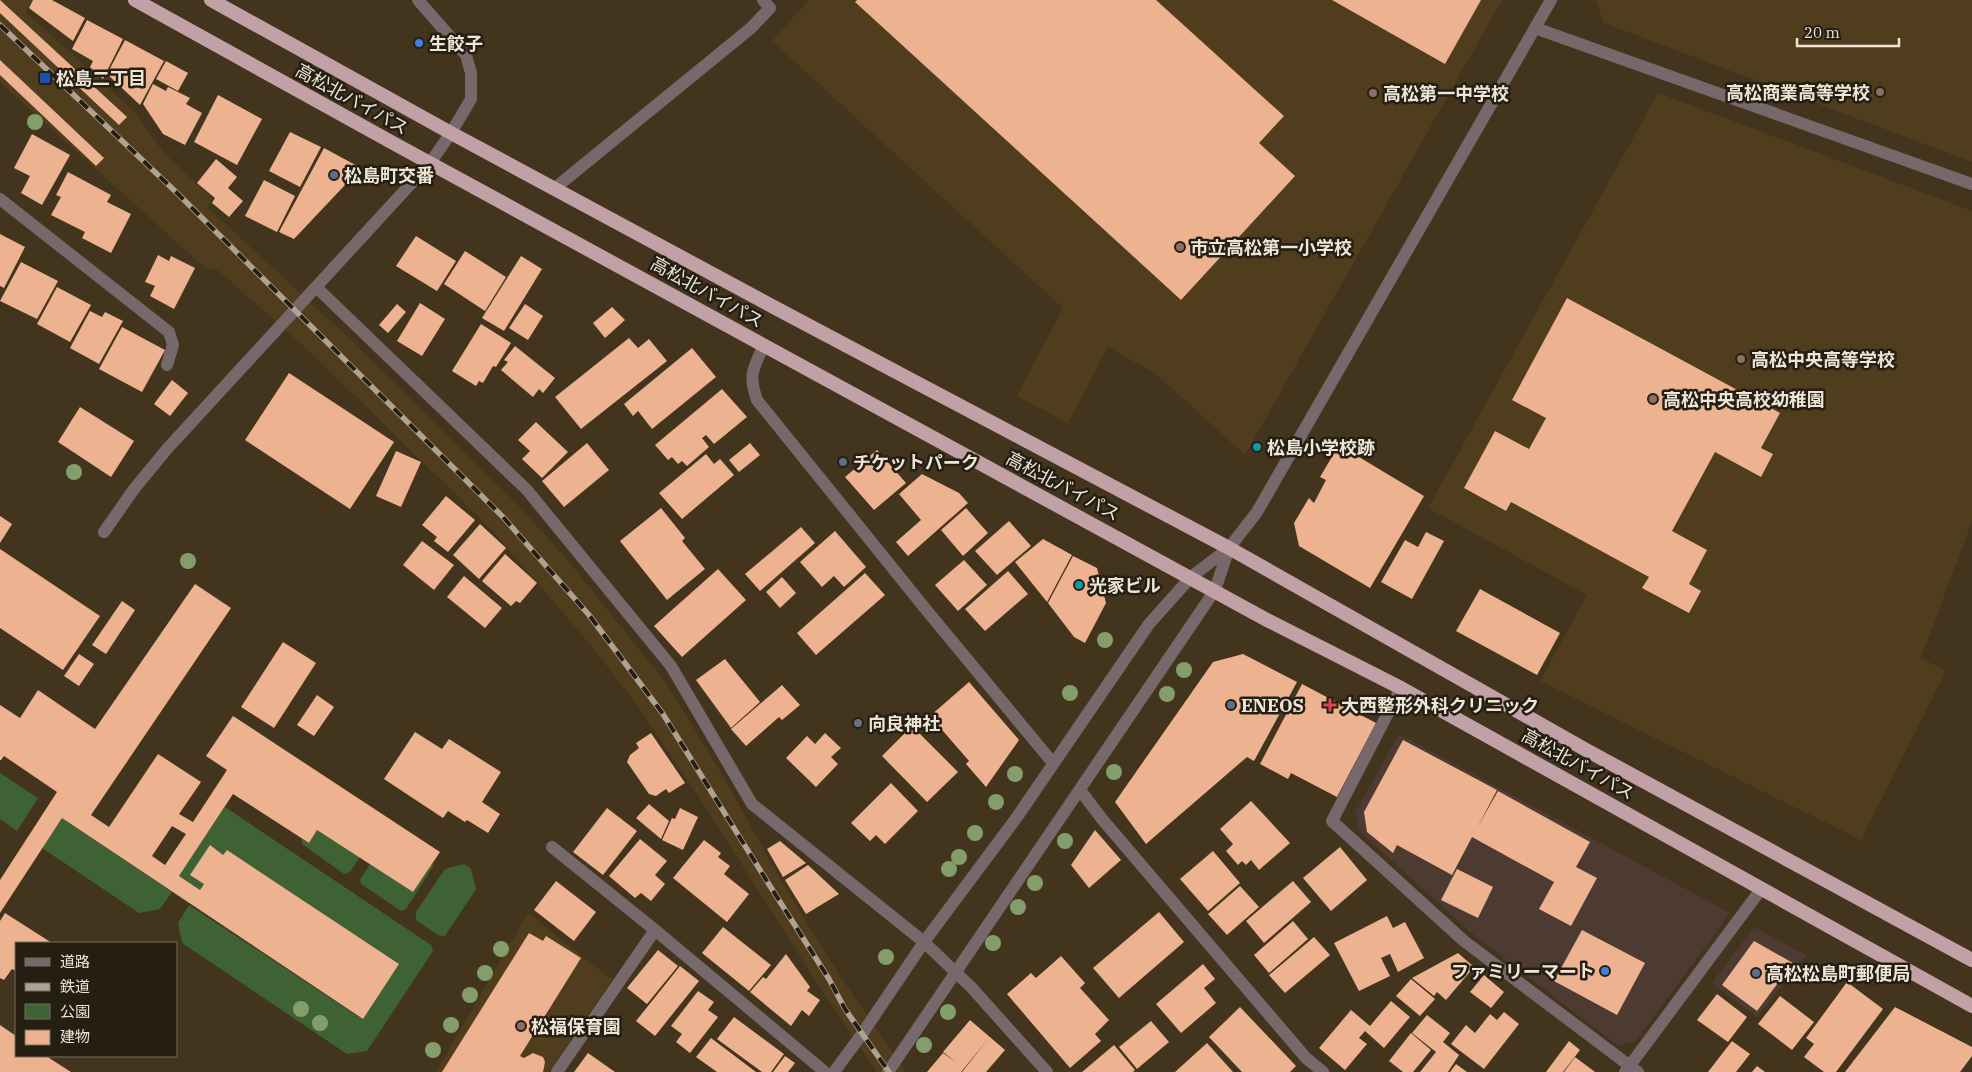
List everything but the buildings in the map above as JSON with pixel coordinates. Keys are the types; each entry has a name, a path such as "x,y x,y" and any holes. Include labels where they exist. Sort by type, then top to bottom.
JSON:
{"highway":[{"name":"高松北バイパス","path":"135,0 430,163 1286,629 1401,688 1972,1006"},
{"name":"高松北バイパス","path":"211,0 451,133 783,312 1229,548 1588,751 1972,960"}],"street":[{"path":"104,532 134,489 167,449 430,163 451,133 471,99 471,73 466,55 418,0"},
{"path":"834,1072 924,942 1017,817 1149,624 1191,577 1229,548 1257,512 1551,0"},
{"path":"555,188 751,28 770,3"},
{"path":"1535,28 1972,184"},
{"path":"0,199 169,332 173,346 167,365"},
{"path":"316,287 527,490 671,666 752,804 924,942 972,988 1048,1072"},
{"path":"764,345 751,383 757,400 928,612 1054,763"},
{"path":"888,1072 954,972 1215,590 1229,548"},
{"path":"1401,688 1332,821 1464,941 1631,1070 1762,888"},
{"path":"1080,790 1102,819 1306,1058 1323,1072"},
{"path":"552,847 826,1072"},
{"path":"557,1072 655,930"}],"shaded area":[{"path":"0,0 32,0 26,12 134,111 164,153 213,199 207,207 350,339 517,504 571,564 666,683 722,774 780,879 838,973 906,1072 877,1072 819,986 697,794 637,705 589,643 490,528 309,351 219,271 204,267 0,82"},
{"name":"市立高松第一小学校","path":"809,0 1502,0 1245,455 1155,373 1108,347 1068,423 1017,396 1063,308 772,41"},
{"name":"高松商業高等学校","path":"1595,0 1972,0 1972,162 1604,23"},
{"name":"高松中央高等学校","path":"1658,93 1972,211 1972,521 1921,658 1946,671 1861,840 1540,681 1587,595 1428,508"},
{"path":"1399,734 1730,913 1636,1041 1618,1046 1474,935 1359,831 1355,813"},
{"name":"松福保育園","path":"528,913 612,980 549,1072 436,1072"},
{"path":"1754,927 1806,955 1757,1017 1712,983"}],"green space":[{"path":"0,773 38,798 17,831 0,819"},
{"path":"225,807 431,945 433,951 367,1051 347,1054 182,943 178,923 189,905 362,1019 399,964 227,850 223,855 210,846 204,884 200,890 179,876"},
{"path":"62,818 172,892 160,909 139,913 42,848"},
{"path":"317,830 360,857 350,872 344,874 302,844 302,839 309,843"},
{"path":"370,864 413,892 432,864 434,865 406,909 401,911 361,884 360,880"},
{"path":"464,864 471,869 476,889 445,936 438,935 416,920 416,912 445,869"}],"railway":[{"path":"0,25 176,192 503,517 589,615 663,714 829,979 845,1009 889,1072"}],"place":[{"name":"生餃子","path":"419,43"},
{"name":"松島二丁目","path":"45,78"},
{"name":"高松商業高等学校","path":"1880,92"},
{"name":"高松第一中学校","path":"1373,93"},
{"name":"松島町交番","path":"334,175"},
{"name":"市立高松第一小学校","path":"1180,247"},
{"name":"高松中央高等学校","path":"1741,359"},
{"name":"高松中央高校幼稚園","path":"1653,399"},
{"name":"松島小学校跡","path":"1257,447"},
{"name":"チケットパーク","path":"843,462"},
{"name":"光家ビル","path":"1079,585"},
{"name":"ENEOS","path":"1231,705"},
{"name":"大西整形外科クリニック","path":"1330,705"},
{"name":"向良神社","path":"858,723"},
{"name":"ファミリーマート","path":"1605,971"},
{"name":"高松松島町郵便局","path":"1756,973"},
{"name":"松福保育園","path":"521,1026"}]}
